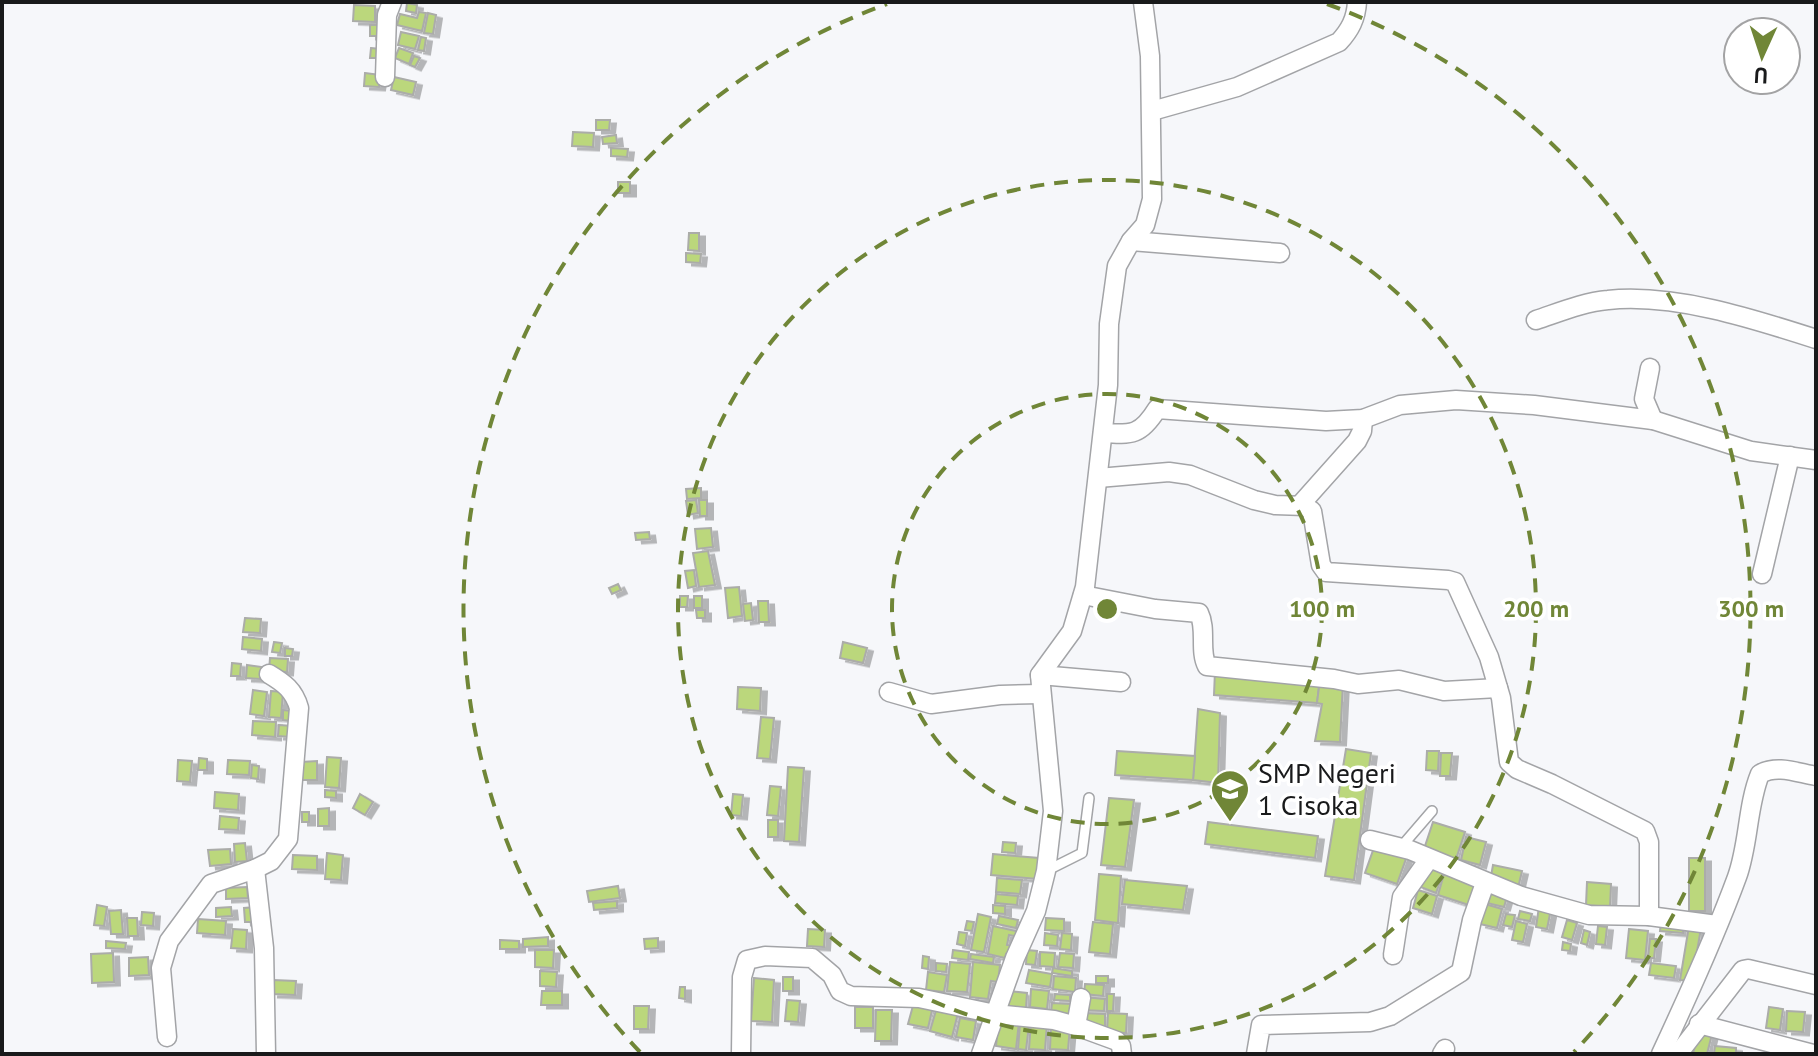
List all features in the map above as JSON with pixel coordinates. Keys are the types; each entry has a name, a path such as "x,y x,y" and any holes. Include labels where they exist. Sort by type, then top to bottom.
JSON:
{"street":[{"path":"385,77 387,15 392,2"},
{"path":"981,1054 1036,911 1046,871 1053,811 1040,675 1072,631 1083,595 1108,385 1109,324 1117,266 1131,241 1145,225 1152,199 1150,56 1143,2"},
{"path":"1152,111 1237,87 1339,42 1348,33 1356,16 1357,2"},
{"path":"1131,241 1280,253"},
{"path":"1536,320 1586,304 1633,300 1729,314 1816,339"},
{"path":"1650,368 1644,399 1653,420"},
{"path":"1103,433 1135,432 1144,428 1157,409 1165,408 1326,421 1363,419 1400,405 1456,400 1534,405 1653,420 1751,451 1816,460"},
{"path":"1300,505 1357,441 1363,419"},
{"path":"1762,574 1790,456"},
{"path":"1098,478 1169,472 1190,475 1264,502 1300,505 1312,511 1321,565 1326,572 1455,582 1489,657 1498,688 1507,756 1512,766 1645,831 1649,842 1649,916"},
{"path":"1083,595 1155,609 1199,613 1207,666 1358,684 1399,680 1444,691 1498,688"},
{"path":"167,1037 161,968 169,941 211,884 255,869 277,856 288,839 299,708 293,692 269,674"},
{"path":"1040,675 1121,682"},
{"path":"889,692 931,704 1000,695 1040,694"},
{"path":"1661,1054 1703,962 1737,876 1747,844 1760,774 1768,769 1779,769 1816,776"},
{"path":"1370,840 1401,847 1521,896 1589,915 1649,916 1717,925"},
{"path":"1393,955 1402,897 1429,859"},
{"path":"255,869 264,948 266,1054"},
{"path":"1256,1054 1261,1025 1370,1022 1390,1016 1461,972 1472,920 1485,883"},
{"path":"741,1054 742,977 747,960 765,956 812,958 832,975 840,991 851,996 919,998 995,1014 1054,1020 1117,1041 1122,1054"},
{"path":"1678,1054 1743,970 1816,985"},
{"path":"1076,1026 1081,998"},
{"path":"1699,1024 1813,1054"}],"lane":[{"path":"1046,871 1082,853 1089,798"},
{"path":"1401,847 1432,811"}],"building":[{"path":"407,3 417,5 416,13 406,11"},
{"path":"354,5 375,6 375,22 353,21"},
{"path":"419,12 426,13 422,31 397,25 400,14 417,18"},
{"path":"428,13 436,15 433,34 424,33"},
{"path":"370,25 379,25 379,36 370,36"},
{"path":"401,32 419,36 415,49 398,45"},
{"path":"421,37 426,38 424,51 418,50"},
{"path":"371,48 380,49 379,58 370,58"},
{"path":"399,48 413,53 409,64 395,58"},
{"path":"414,56 420,58 415,67 410,65"},
{"path":"365,73 381,75 379,87 364,86"},
{"path":"394,77 416,82 413,95 391,90"},
{"path":"596,120 610,120 609,130 596,130"},
{"path":"573,132 594,133 593,147 572,146"},
{"path":"616,135 617,143 603,144 602,137"},
{"path":"611,148 628,149 627,157 611,156"},
{"path":"618,182 630,182 630,193 618,193"},
{"path":"689,233 699,233 699,251 688,250"},
{"path":"686,253 701,254 700,263 686,262"},
{"path":"701,488 701,498 687,499 686,489"},
{"path":"696,500 698,513 688,515 686,501"},
{"path":"699,500 707,500 707,516 700,516"},
{"path":"711,528 713,547 697,549 695,529"},
{"path":"649,532 650,539 636,540 635,533"},
{"path":"708,551 715,585 699,587 693,553"},
{"path":"694,570 696,586 688,588 685,571"},
{"path":"618,584 621,590 612,594 609,588"},
{"path":"739,587 742,616 728,618 725,588"},
{"path":"680,596 688,596 687,607 680,607"},
{"path":"694,596 702,596 702,608 694,608"},
{"path":"758,601 768,601 769,622 759,622"},
{"path":"751,603 753,620 745,621 743,604"},
{"path":"696,610 705,610 705,618 697,618"},
{"path":"245,618 261,619 260,633 243,632"},
{"path":"243,637 262,639 261,651 242,649"},
{"path":"274,642 282,643 280,653 272,652"},
{"path":"843,642 867,648 863,663 840,658"},
{"path":"285,648 293,649 292,656 285,656"},
{"path":"270,658 288,659 287,672 269,671"},
{"path":"232,663 241,664 240,676 231,676"},
{"path":"247,665 262,667 260,679 246,678"},
{"path":"1215,671 1320,679 1317,703 1214,695"},
{"path":"1320,679 1343,682 1340,742 1315,741 1322,704 1317,703"},
{"path":"738,687 761,688 760,711 737,709"},
{"path":"253,690 267,692 264,716 250,714"},
{"path":"271,691 283,692 281,718 269,717"},
{"path":"1198,709 1220,713 1218,783 1193,780"},
{"path":"283,710 292,711 291,721 283,720"},
{"path":"761,717 774,718 770,759 757,758"},
{"path":"253,721 276,722 275,737 252,735"},
{"path":"279,725 292,726 291,737 278,736"},
{"path":"1346,749 1371,753 1354,880 1325,876"},
{"path":"1117,751 1195,756 1193,780 1115,775"},
{"path":"1427,751 1439,751 1438,771 1426,770"},
{"path":"1441,753 1452,753 1450,776 1440,776"},
{"path":"327,757 341,758 339,788 325,787"},
{"path":"199,758 207,759 207,770 198,770"},
{"path":"178,760 192,761 190,782 177,781"},
{"path":"228,760 250,761 249,775 227,774"},
{"path":"317,761 317,780 302,780 301,762"},
{"path":"252,765 259,766 258,779 251,778"},
{"path":"788,767 804,768 799,842 784,841"},
{"path":"770,786 781,787 778,816 767,815"},
{"path":"325,790 336,791 336,798 325,797"},
{"path":"215,792 239,794 238,810 214,808"},
{"path":"360,794 373,802 365,815 353,808"},
{"path":"733,794 743,795 741,816 731,815"},
{"path":"1109,798 1134,800 1125,867 1101,865"},
{"path":"329,808 329,826 318,826 318,809"},
{"path":"302,812 309,812 309,822 302,822"},
{"path":"220,816 239,818 238,830 219,829"},
{"path":"768,820 778,820 778,837 768,837"},
{"path":"1208,822 1318,836 1315,858 1205,844"},
{"path":"1433,822 1465,832 1456,859 1424,849"},
{"path":"1466,837 1486,842 1480,865 1461,860"},
{"path":"1003,842 1016,843 1015,853 1002,852"},
{"path":"1376,842 1408,853 1397,884 1365,873"},
{"path":"245,843 247,861 235,862 234,844"},
{"path":"230,849 231,864 210,866 208,850"},
{"path":"327,853 343,855 341,880 325,879"},
{"path":"993,854 1039,858 1038,879 991,875"},
{"path":"293,855 317,856 317,870 292,869"},
{"path":"1689,858 1705,858 1705,911 1689,911"},
{"path":"1493,865 1522,871 1518,888 1490,882"},
{"path":"1426,867 1443,873 1436,893 1418,886"},
{"path":"1099,874 1121,876 1118,923 1095,920"},
{"path":"1444,874 1482,885 1475,907 1438,895"},
{"path":"997,878 1022,880 1020,894 996,892"},
{"path":"1125,880 1187,886 1183,910 1122,904"},
{"path":"1587,882 1611,884 1610,907 1586,905"},
{"path":"618,886 620,898 589,902 587,891"},
{"path":"247,887 248,898 226,899 226,888"},
{"path":"1490,889 1508,893 1504,907 1487,903"},
{"path":"1418,890 1437,896 1432,914 1413,908"},
{"path":"996,894 1018,896 1017,905 995,903"},
{"path":"617,901 617,908 594,910 593,903"},
{"path":"1485,904 1502,909 1497,928 1480,924"},
{"path":"97,905 107,907 104,926 94,925"},
{"path":"993,905 1005,906 1005,914 993,913"},
{"path":"231,907 232,916 216,917 216,908"},
{"path":"256,907 256,922 245,922 244,908"},
{"path":"1539,907 1551,909 1547,929 1536,927"},
{"path":"121,910 123,934 111,934 109,911"},
{"path":"1520,911 1532,914 1530,921 1518,919"},
{"path":"142,912 154,913 153,926 141,925"},
{"path":"978,914 991,917 984,952 971,950"},
{"path":"1506,914 1515,915 1512,927 1503,925"},
{"path":"999,916 1018,920 1016,928 997,924"},
{"path":"127,918 137,918 138,936 128,936"},
{"path":"1046,918 1064,919 1064,931 1045,930"},
{"path":"198,919 226,921 225,935 197,933"},
{"path":"1567,920 1577,923 1572,940 1562,937"},
{"path":"967,921 974,922 972,931 965,930"},
{"path":"1516,921 1527,924 1523,942 1512,940"},
{"path":"1093,922 1113,924 1110,954 1089,952"},
{"path":"1661,922 1683,924 1683,933 1660,931"},
{"path":"993,926 1020,932 1019,937 1009,935 1007,945 1014,946 1012,955 1006,954 1005,958 988,954"},
{"path":"1598,926 1607,927 1605,945 1596,944"},
{"path":"1689,926 1701,928 1692,981 1680,980"},
{"path":"233,929 247,930 246,949 231,948"},
{"path":"808,929 825,930 824,947 807,946"},
{"path":"1629,929 1648,931 1645,960 1626,958"},
{"path":"1584,930 1590,932 1587,945 1581,943"},
{"path":"959,932 967,933 965,946 957,944"},
{"path":"1045,933 1058,935 1057,946 1044,945"},
{"path":"1062,933 1072,934 1071,950 1060,949"},
{"path":"548,937 548,946 523,947 523,939"},
{"path":"658,938 658,948 645,949 644,939"},
{"path":"1650,939 1656,939 1654,958 1648,958"},
{"path":"500,940 519,941 519,949 500,949"},
{"path":"106,941 126,943 125,949 106,948"},
{"path":"1563,942 1571,944 1570,951 1562,950"},
{"path":"535,950 554,950 553,968 535,967"},
{"path":"953,950 969,952 968,960 952,958"},
{"path":"1027,950 1037,951 1035,965 1026,964"},
{"path":"1040,952 1055,953 1054,967 1040,966"},
{"path":"113,953 114,982 92,983 91,954"},
{"path":"1060,953 1074,954 1073,968 1058,967"},
{"path":"971,954 994,957 993,963 970,959"},
{"path":"923,956 929,957 928,969 922,968"},
{"path":"148,957 149,975 129,976 129,958"},
{"path":"950,962 970,964 967,992 947,991"},
{"path":"973,962 1000,965 998,982 991,981 988,999 970,997"},
{"path":"936,963 947,964 946,972 936,971"},
{"path":"1651,963 1676,966 1674,978 1649,975"},
{"path":"1053,968 1072,971 1072,976 1052,973"},
{"path":"1029,970 1052,974 1050,987 1026,983"},
{"path":"540,971 557,972 556,987 540,986"},
{"path":"928,972 947,975 944,992 926,990"},
{"path":"1054,976 1076,978 1075,992 1053,989"},
{"path":"1096,976 1108,976 1108,983 1096,983"},
{"path":"783,977 793,977 793,991 783,991"},
{"path":"754,978 774,980 772,1022 751,1021"},
{"path":"273,980 296,981 295,995 272,994"},
{"path":"1085,984 1104,985 1103,996 1084,994"},
{"path":"680,987 685,987 685,999 679,998"},
{"path":"1031,989 1049,991 1047,1009 1030,1007"},
{"path":"542,991 562,991 562,1005 541,1005"},
{"path":"1009,991 1027,993 1026,1008 1007,1007"},
{"path":"1055,994 1070,995 1070,1001 1054,1000"},
{"path":"1107,994 1114,994 1113,1011 1107,1011"},
{"path":"1083,997 1105,999 1104,1011 1082,1010"},
{"path":"787,1000 800,1001 798,1022 785,1021"},
{"path":"914,1002 933,1006 928,1028 908,1024"},
{"path":"1052,1003 1071,1004 1071,1014 1051,1013"},
{"path":"634,1006 649,1006 648,1029 634,1029"},
{"path":"855,1007 873,1007 873,1028 855,1028"},
{"path":"937,1007 958,1013 952,1037 930,1031"},
{"path":"1769,1007 1783,1009 1780,1030 1766,1028"},
{"path":"876,1010 892,1010 891,1041 875,1041"},
{"path":"1787,1011 1805,1012 1803,1032 1786,1031"},
{"path":"1082,1013 1105,1014 1105,1026 1081,1026"},
{"path":"1108,1013 1127,1014 1126,1033 1107,1032"},
{"path":"960,1018 976,1021 973,1040 956,1037"},
{"path":"999,1019 1019,1022 1016,1049 996,1046"},
{"path":"1031,1022 1047,1023 1045,1050 1029,1049"},
{"path":"1020,1024 1029,1025 1026,1050 1018,1049"},
{"path":"1051,1025 1070,1026 1068,1050 1050,1049"},
{"path":"1698,1031 1712,1034 1707,1054 1693,1054"},
{"path":"1715,1046 1736,1048 1736,1054 1714,1054"}],"place":[{"name":"SMP Negeri 1 Cisoka","path":"1230,823"}]}
